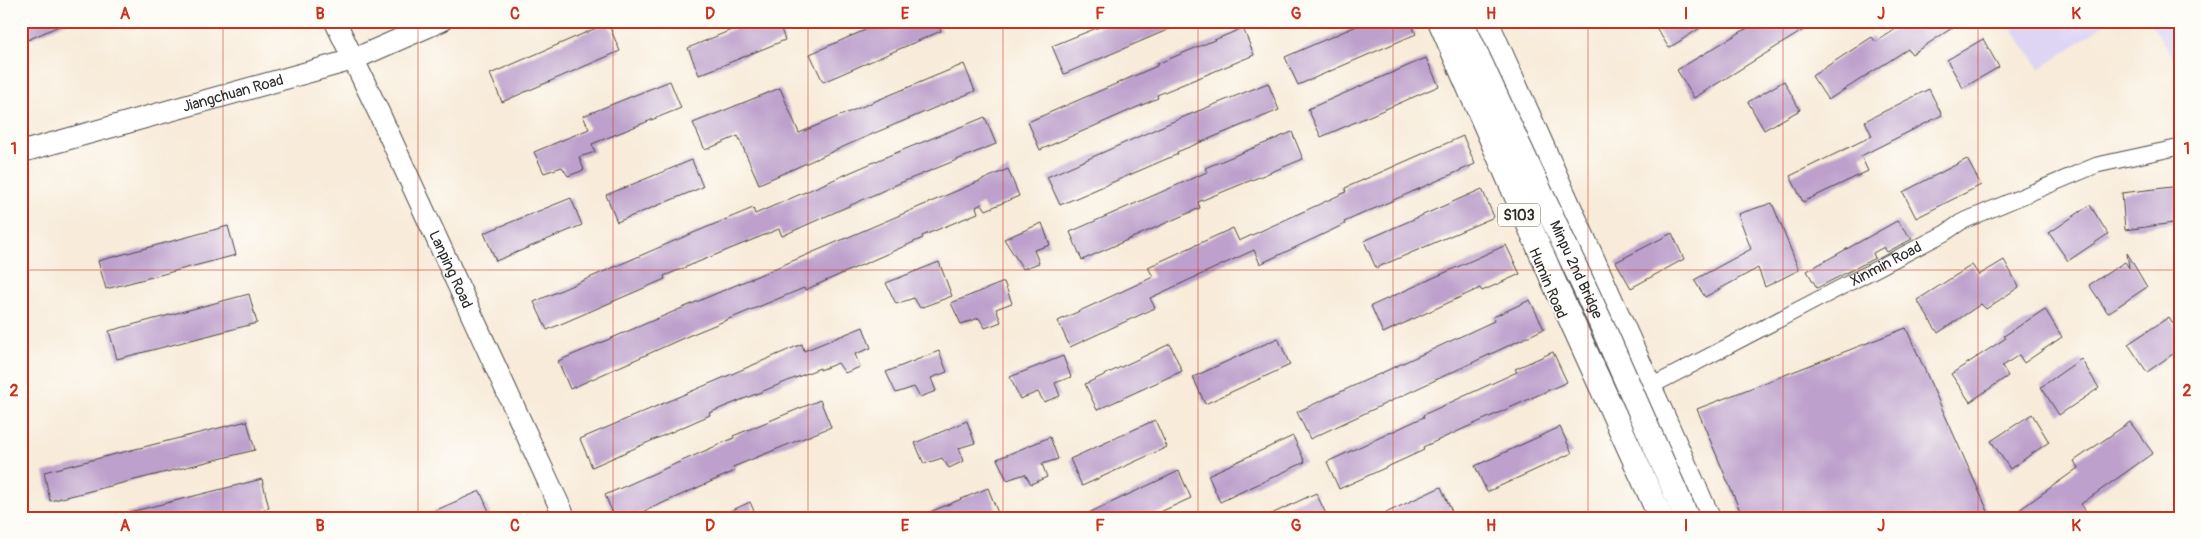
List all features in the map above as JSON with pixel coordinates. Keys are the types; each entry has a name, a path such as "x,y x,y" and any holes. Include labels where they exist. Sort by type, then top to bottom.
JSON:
{"main road":[{"name":"Humin Road","path":"1430,21 1470,105 1653,518"},
{"name":"Minpu 2nd Bridge","path":"1440,21 1556,289 1661,518"},
{"name":"Minpu 2nd Bridge","path":"1462,21 1601,323 1687,518"},
{"path":"1486,21 1648,388 1708,518"}],"street":[{"name":"Lanping Road","path":"335,21 565,518"},
{"name":"Jiangchuan Road","path":"21,152 352,60 441,21"},
{"name":"Xinmin Road","path":"1604,410 1937,238 1961,222 2097,165 2180,147"}],"shaded area":[{"path":"2006,21 2110,21 2040,69"},
{"path":"2149,21 2180,21 2180,68"}],"building":[{"path":"21,21 70,21 21,43"},
{"path":"753,21 778,21 785,40 699,75 688,48"},
{"path":"886,21 936,21 941,31 823,82 810,54"},
{"path":"1114,21 1186,22 1064,74 1052,46"},
{"path":"1368,21 1410,21 1416,34 1298,85 1285,57"},
{"path":"1652,21 1711,21 1669,48"},
{"path":"1759,21 1818,21 1694,98 1677,70"},
{"path":"1908,21 1963,21 1912,54 1908,49 1828,100 1812,76 1872,37 1876,42"},
{"path":"608,23 620,51 502,102 490,74"},
{"path":"1243,28 1254,55 1157,95 1158,98 1040,150 1028,122"},
{"path":"1983,39 1999,67 1963,88 1947,60"},
{"path":"1426,58 1439,86 1321,137 1308,109"},
{"path":"964,64 975,91 759,184 738,136 705,150 693,123 780,88 799,133"},
{"path":"670,81 681,108 592,144 595,152 579,157 584,170 568,176 562,167 544,173 534,152 589,129 583,116"},
{"path":"1784,81 1800,110 1764,130 1748,102"},
{"path":"1268,83 1279,110 1177,152 1178,154 1060,205 1047,177 1181,118"},
{"path":"1929,89 1942,115 1861,156 1868,171 1803,202 1790,176 1872,136 1865,121"},
{"path":"985,117 996,144 900,183 782,236 779,229 664,276 665,279 547,330 534,302 753,208 755,214 888,156"},
{"path":"1292,132 1303,159 1198,202 1200,208 1082,260 1070,232 1207,172 1205,168"},
{"path":"1463,136 1475,164 1344,222 1345,224 1260,264 1254,250 1150,298 1155,308 1070,347 1058,321 1153,277 1148,267 1233,228 1239,241 1346,192 1345,188"},
{"path":"1967,159 1981,185 1916,218 1903,192"},
{"path":"692,160 703,187 617,222 606,195"},
{"path":"1008,169 1019,196 986,210 982,204 976,207 978,213 922,236 923,238 805,290 804,288 688,336 570,389 558,361"},
{"path":"2180,186 2180,222 2125,230 2122,193"},
{"path":"1482,189 1494,217 1376,268 1364,241"},
{"path":"571,198 582,225 496,261 484,233"},
{"path":"1772,203 1799,270 1765,287 1758,268 1705,297 1694,280 1751,249 1738,214"},
{"path":"2090,205 2108,234 2068,261 2049,233"},
{"path":"1897,221 1912,239 1887,252 1884,247 1873,253 1875,258 1817,288 1807,271"},
{"path":"1042,223 1050,245 1034,250 1039,263 1023,269 1004,239"},
{"path":"228,226 236,255 106,289 98,261"},
{"path":"1672,233 1684,259 1631,288 1616,262"},
{"path":"1506,245 1520,274 1482,291 1480,288 1383,333 1371,306"},
{"path":"2127,253 2147,287 2108,313 2089,285 2125,262 2129,268"},
{"path":"2004,260 2019,287 1986,309 1981,304 1938,333 1917,300 1972,265 1979,275"},
{"path":"939,262 952,296 920,308 914,298 896,304 886,283"},
{"path":"1004,282 1012,303 996,309 1001,322 985,328 979,318 961,324 951,303"},
{"path":"249,294 257,323 117,359 109,331"},
{"path":"1530,300 1544,329 1310,439 1297,412 1494,321 1493,317"},
{"path":"2045,309 2062,337 2024,363 2019,355 2002,366 2008,376 1970,402 1951,374 2006,338 2004,336"},
{"path":"2169,317 2180,334 2180,349 2147,372 2128,344"},
{"path":"863,327 871,348 855,354 860,367 845,373 838,363 820,370 820,368 709,413 710,415 592,467 580,439 802,344 804,351"},
{"path":"1906,328 1991,518 1743,518 1697,409"},
{"path":"1278,338 1290,365 1205,404 1193,377"},
{"path":"1170,344 1182,371 1097,410 1085,384"},
{"path":"939,351 947,372 931,378 936,391 920,397 914,387 896,393 886,372"},
{"path":"1553,352 1567,382 1423,447 1424,450 1339,489 1327,462 1517,372 1515,369"},
{"path":"1063,356 1071,377 1055,383 1060,396 1044,402 1038,392 1020,399 1010,377"},
{"path":"2081,359 2099,388 2059,415 2041,387"},
{"path":"820,400 831,427 733,467 735,471 629,518 615,518 605,495 734,438 733,436"},
{"path":"2032,414 2049,442 2010,469 1991,441"},
{"path":"1155,420 1167,447 1082,486 1070,459"},
{"path":"247,421 255,450 50,501 44,472"},
{"path":"967,421 975,443 959,448 964,461 949,468 942,458 924,464 915,443"},
{"path":"2130,422 2153,453 2081,504 2086,511 2076,518 2008,518 2078,468 2074,461"},
{"path":"1560,427 1572,453 1487,492 1475,466"},
{"path":"1293,436 1305,462 1220,502 1208,475"},
{"path":"1050,437 1058,459 1042,464 1047,477 1031,484 1025,474 1007,480 997,459"},
{"path":"1179,471 1191,498 1147,518 1078,518"},
{"path":"262,479 269,508 229,518 126,518 126,513"},
{"path":"1441,487 1453,514 1445,518 1375,518"},
{"path":"988,488 1000,518 918,518 918,517"},
{"path":"480,491 492,518 418,518"},
{"path":"1316,493 1328,518 1263,518"},
{"path":"750,502 757,518 715,518"}],"railway":[{"path":"1443,21 1668,518"},
{"path":"1454,21 1679,518"}]}
